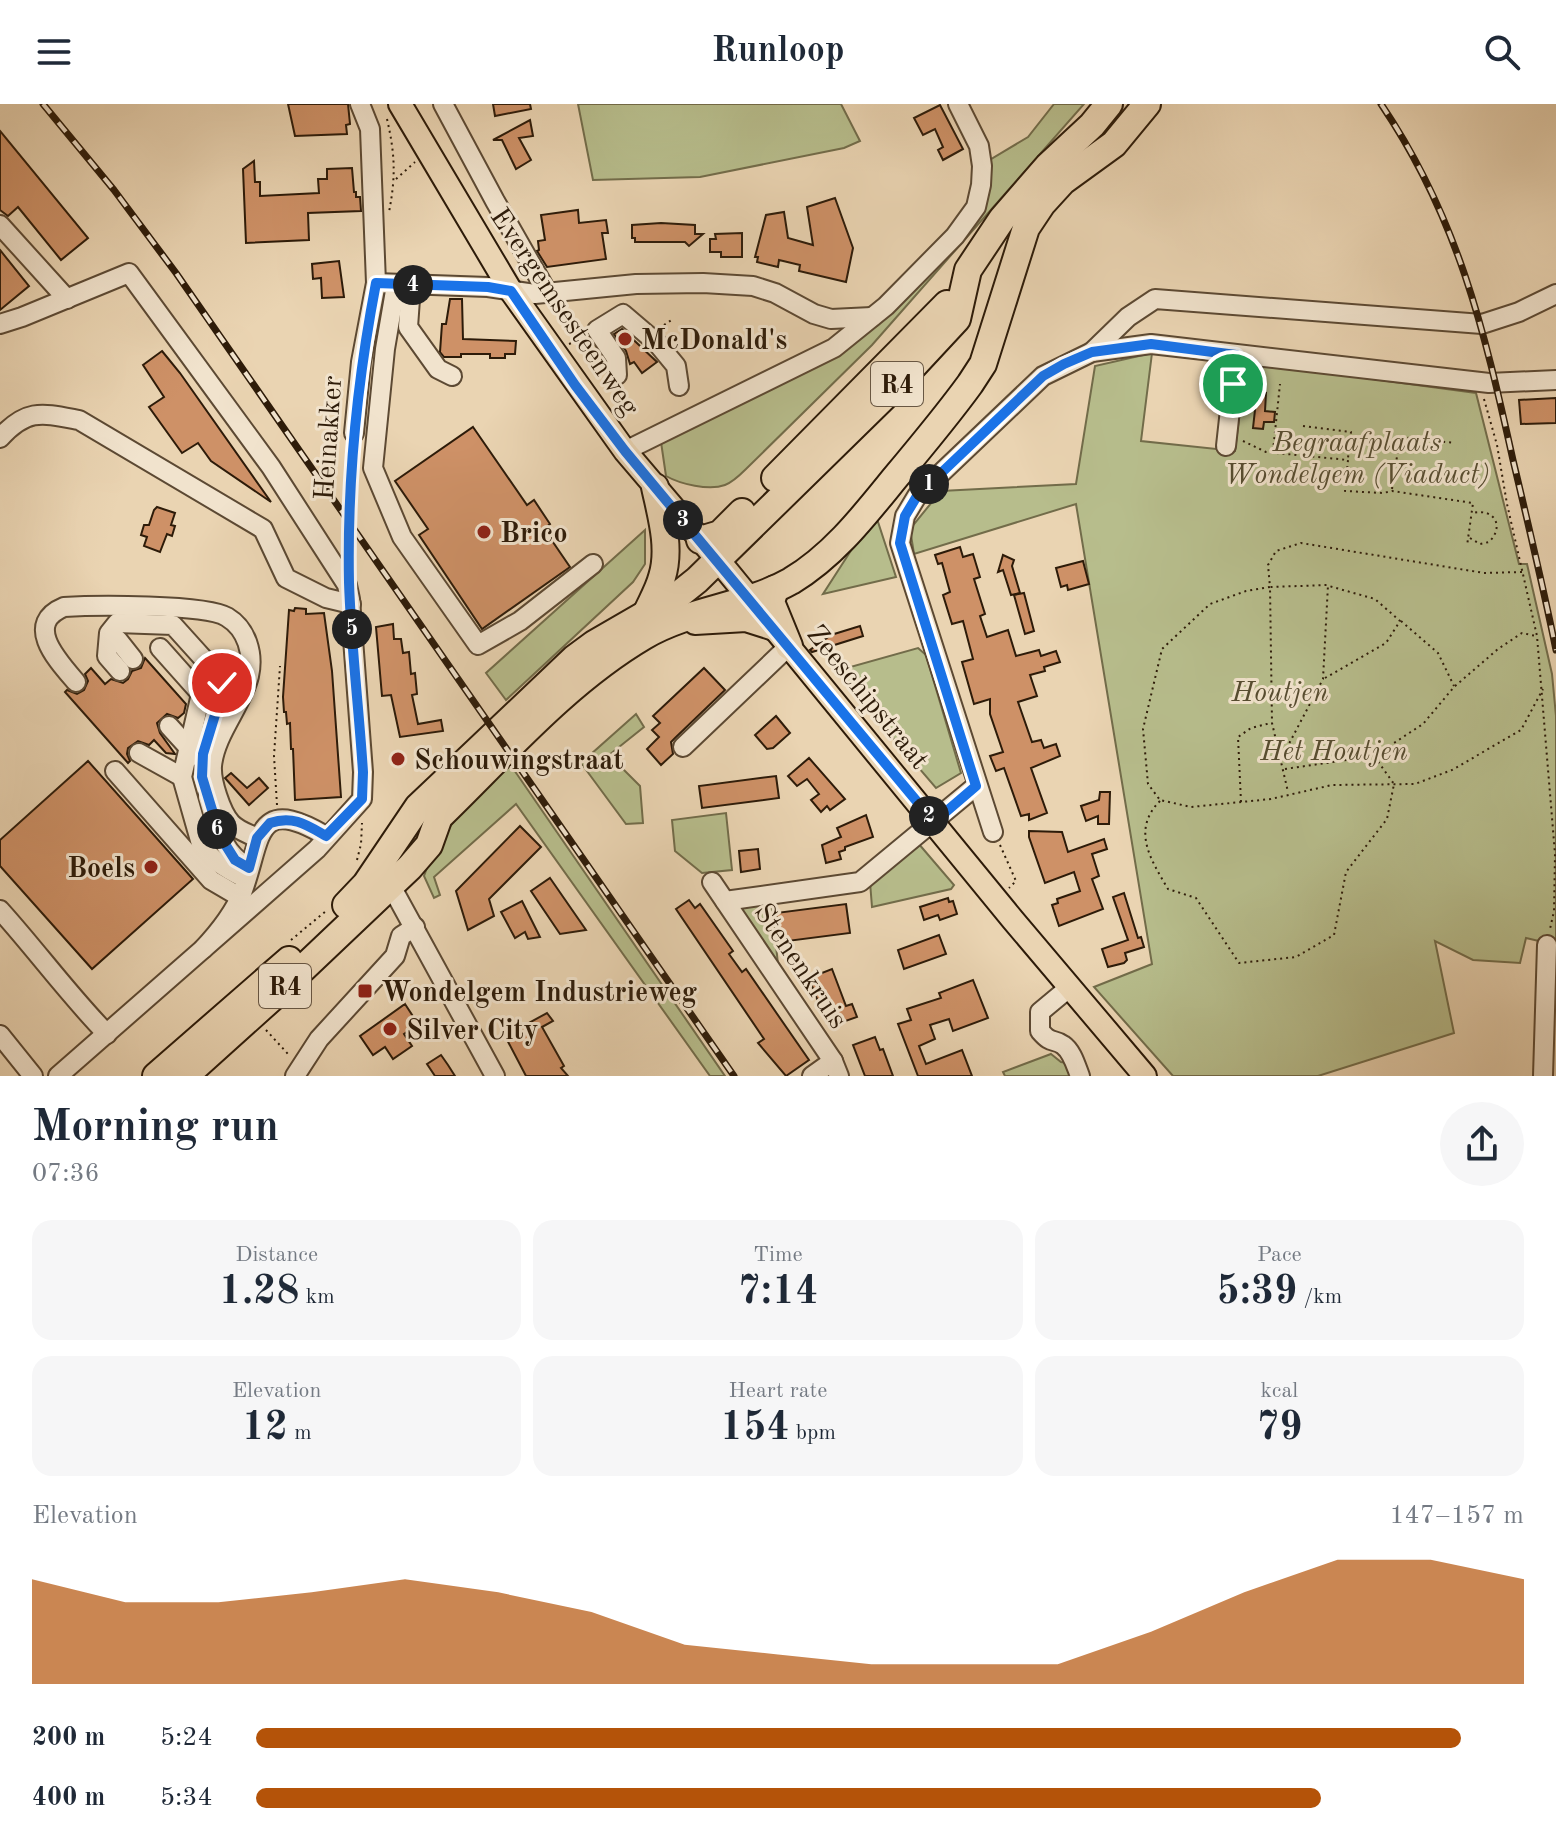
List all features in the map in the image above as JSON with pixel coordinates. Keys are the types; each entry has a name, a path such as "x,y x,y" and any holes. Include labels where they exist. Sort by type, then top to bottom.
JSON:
{"highway":[{"name":"R4","path":"185,1076 252,1016 429,845 439,817 537,722 717,560 891,390 957,319 968,270 1002,219 1048,166 1092,125 1109,104"},
{"name":"R4","path":"156,1076 288,961 349,903 366,884 418,807 575,658 645,624 670,622 775,589 828,554 951,410 983,364 1026,228 1042,204 1063,181 1114,144 1147,104"},
{"path":"700,540 720,534 947,304 968,270"},
{"path":"645,624 663,575 665,554 665,537 655,487"},
{"path":"775,589 771,602 782,638"}],"main road":[{"name":"Evergemsesteenweg","path":"400,104 511,291 575,385 625,451 700,540"},
{"name":"Zeeschipstraat","path":"700,540 1145,1076"},
{"path":"645,624 731,619 759,623 782,638"}],"street":[{"name":"Heinakker","path":"354,433 361,362 376,283 370,129 360,104"},
{"path":"443,104 547,292"},
{"path":"625,451 834,348 872,317 955,236 976,207 981,185 979,146 958,104"},
{"path":"0,225 67,299"},
{"path":"0,324 129,273 271,467 347,585 350,602 363,772 362,799 317,849 272,891 58,1076"},
{"path":"376,283 488,287 535,294 609,285 703,283 753,286 831,319 872,317"},
{"path":"404,285 385,349 373,468 402,537 478,645 520,621 593,564"},
{"path":"404,285 408,327 438,369 452,376"},
{"path":"601,303 609,285"},
{"path":"993,832 900,543 905,516 917,496 1043,376 1092,352 1128,317 1155,299 1482,324 1519,312 1556,294"},
{"path":"617,375 616,358 597,330 623,314 657,343 676,366 679,386"},
{"path":"1092,352 1151,344 1480,382 1556,380"},
{"path":"1227,440 1236,355"},
{"path":"0,438 16,420 45,413 79,420 263,529 286,578 326,598 350,602"},
{"path":"76,682 47,644 47,620 53,611 64,607 193,609 226,617 238,626 250,650 249,679 215,753 212,773 230,821 257,838"},
{"path":"129,662 113,650 111,627 117,623 167,623 178,629 219,676 222,692 203,754 202,777 220,836 245,881"},
{"path":"683,747 782,638"},
{"path":"160,648 201,694 186,726 182,777 201,844 223,867 245,881"},
{"path":"139,753 182,777"},
{"path":"115,771 211,880 245,881"},
{"path":"934,822 976,786"},
{"path":"203,949 233,912 262,830 277,820 291,819 326,836"},
{"name":"Stenenkruis","path":"725,901 860,882 934,822"},
{"name":"Stenenkruis","path":"712,882 836,1068 812,1076"},
{"path":"390,884 495,1076"},
{"path":"0,910 63,988 107,1034"},
{"path":"298,1072 319,1039 395,956 401,936 415,927"},
{"path":"1543,1076 1547,945"},
{"path":"1070,987 1040,1012 1040,1031 1049,1041 1063,1045 1073,1058 1080,1076"},
{"path":"0,1035 33,1076"}],"path":[{"path":"395,179 428,151"},
{"path":"572,342 586,337"},
{"path":"1480,382 1497,445 1537,636 1555,854 1554,911 1547,945"},
{"path":"1273,452 1280,384"},
{"path":"1303,426 1351,432 1345,491 1392,491 1473,503 1467,546"},
{"name":"Heinakker","path":"349,560 354,433"},
{"path":"1392,491 1400,437 1455,443"},
{"path":"1227,440 1273,452 1348,460"},
{"path":"1468,537 1480,544 1489,542 1497,530 1491,513 1471,513"},
{"path":"1288,794 1272,723 1268,565 1276,551 1301,543 1484,573 1522,572"},
{"path":"1281,759 1323,679 1328,585"},
{"path":"1454,687 1438,653 1375,599 1328,585 1246,591 1210,604 1162,649 1143,729 1148,784 1160,800 1191,807 1271,799 1332,785 1415,784 1452,770 1521,730 1543,689"},
{"path":"1323,679 1386,643 1400,621"},
{"path":"1283,769 1374,756 1423,724 1454,687 1498,649 1522,633 1537,636"},
{"path":"277,820 274,756 280,666"},
{"path":"1241,802 1238,737 1251,728 1272,723"},
{"path":"1160,800 1149,812 1146,851 1168,889 1196,898 1239,963 1296,957 1334,935 1346,872 1387,819 1394,784 1374,756"},
{"path":"355,868 361,844 362,799"},
{"path":"993,832 1016,881 997,901"},
{"path":"289,942 325,912"},
{"path":"252,1016 298,1072"}],"green space":[{"path":"578,104 841,104 860,141 844,148 700,177 593,180"},
{"path":"1054,104 1084,104 872,345 741,474 718,487 687,484 666,476 661,442 837,356 946,251 988,161 1028,137"},
{"name":"Het Houtjen","path":"1152,353 1141,441 1235,451 1246,362 1476,393 1519,564 1527,564 1552,674 1556,716 1556,945 1526,938 1520,963 1473,960 1435,941 1454,1033 1318,1076 1173,1076 1094,987 1152,964 1076,504 914,554 910,529 941,491 1076,484 1095,366"},
{"path":"870,521 878,522 896,577 823,594"},
{"path":"645,530 645,564 633,582 506,700 486,673"},
{"path":"918,648 926,655 961,773 936,788 836,671"},
{"path":"636,714 644,727 609,755 640,786 643,823 626,824 581,763"},
{"path":"507,765 512,767 725,1076 710,1076 516,804 434,877 440,895 434,898 424,876 438,844 458,816"},
{"path":"726,813 732,870 702,873 675,851 672,820"},
{"path":"918,843 954,885 951,889 872,907 870,882"},
{"path":"750,900 771,900 778,964 737,909"},
{"path":"1051,1054 1067,1063 1073,1076 1005,1076 1003,1072"}],"building":[{"path":"288,104 348,104 350,124 346,125 347,134 295,136"},
{"path":"493,104 530,104 531,109 495,116"},
{"path":"940,105 963,149 943,160 938,150 943,147 935,129 923,135 914,118"},
{"path":"530,120 533,136 519,138 531,160 516,169 502,140 493,140"},
{"path":"0,131 88,238 61,260 18,207 8,216 0,210"},
{"path":"254,161 255,182 260,182 260,196 319,193 318,179 327,179 327,169 352,168 354,192 356,197 360,197 361,211 308,213 309,240 246,243 243,169"},
{"path":"835,198 853,248 846,282 799,271 800,265 779,260 778,267 757,262 758,257 755,257 766,215 784,212 788,238 813,245 807,207"},
{"path":"578,210 579,223 606,220 608,233 602,233 606,259 547,267 537,251 538,241 545,240 541,215"},
{"path":"632,225 695,225 695,234 703,234 689,246 685,242 635,242 632,238"},
{"path":"742,233 742,257 721,257 721,252 710,252 710,239 716,239 715,234"},
{"path":"0,250 29,286 0,310"},
{"path":"339,261 344,297 322,298 321,278 313,279 312,264"},
{"path":"450,299 462,299 463,339 516,341 515,354 505,354 505,358 490,358 490,354 444,357 440,352 442,324 446,324"},
{"path":"622,329 657,362 642,373 634,362 630,364 626,351 614,334"},
{"path":"162,351 271,502 211,461 198,443 182,453 149,407 164,397 143,365"},
{"path":"1257,392 1266,393 1265,411 1275,412 1274,422 1264,422 1263,429 1253,428"},
{"path":"1556,398 1556,423 1521,424 1519,400"},
{"name":"Brico","path":"473,427 527,505 534,500 550,524 544,529 570,567 482,629 419,535 428,529 395,481"},
{"path":"157,507 175,513 171,525 175,526 172,536 167,534 160,552 144,546 147,537 141,535"},
{"path":"960,547 963,557 973,554 980,577 974,579 985,614 980,616 987,637 1008,630 1016,656 1039,650 1041,656 1056,651 1060,662 1030,675 1037,696 1018,702 1032,742 1041,740 1044,748 1056,744 1060,756 1031,768 1047,813 1029,820 1029,814 1021,816 1004,768 996,771 990,756 1003,752 990,714 990,699 974,704 962,662 973,659 963,621 952,624 943,595 950,592 942,563 938,564 935,555"},
{"path":"1003,555 1014,560 1012,566 1020,593 1011,595 1003,570 998,572"},
{"path":"1083,561 1089,584 1068,590 1067,585 1061,587 1056,568"},
{"path":"1024,593 1034,631 1025,634 1014,595"},
{"path":"295,608 306,609 306,614 324,613 332,671 341,797 295,800 290,723 287,724 283,697 289,610 294,611"},
{"path":"393,624 394,639 401,639 403,653 409,652 411,674 415,673 417,694 412,695 418,724 441,720 443,731 400,737 391,695 382,696 376,627"},
{"path":"860,626 863,636 812,652 810,650 831,635"},
{"path":"145,658 186,704 184,713 178,718 167,714 157,723 160,733 175,754 166,753 154,740 149,745 138,741 128,748 128,763 65,692 77,694 84,690 88,681 85,674 91,668 105,684 111,679 123,683 132,671 141,668"},
{"path":"704,668 725,690 671,742 673,754 661,765 647,749 659,737 652,730 660,723 653,716"},
{"path":"776,716 790,733 773,748 767,749 755,735"},
{"path":"809,758 845,799 830,810 827,806 821,812 811,800 819,794 807,779 797,786 788,776"},
{"path":"88,761 193,879 92,969 0,866 0,840"},
{"path":"231,773 247,788 259,778 268,788 249,805 225,778"},
{"path":"776,776 779,798 702,808 699,786"},
{"path":"1100,792 1110,792 1109,824 1098,824 1098,816 1086,821 1081,806 1099,800"},
{"path":"866,815 873,837 845,847 839,852 841,859 826,863 822,845 841,837 837,828"},
{"path":"520,826 541,847 489,899 494,916 468,930 456,891"},
{"path":"1029,831 1062,832 1068,852 1104,839 1107,849 1092,854 1099,876 1092,879 1103,909 1059,926 1052,905 1058,903 1057,899 1080,891 1074,872 1045,883"},
{"path":"758,849 760,869 741,872 739,851"},
{"path":"550,878 586,930 560,934 531,891"},
{"path":"1124,893 1138,938 1141,937 1144,947 1125,953 1127,960 1124,963 1108,967 1102,949 1128,940 1113,897"},
{"path":"948,898 949,902 953,901 957,914 940,920 938,915 924,920 920,907"},
{"path":"689,900 695,908 700,904 733,951 729,954 742,972 746,969 809,1060 786,1076 758,1043 764,1039 676,909"},
{"path":"522,901 540,937 528,939 525,932 515,938 501,912"},
{"path":"846,904 850,933 780,942 776,913"},
{"path":"939,935 946,954 904,969 898,950"},
{"path":"832,969 846,1006 852,1004 857,1017 837,1024 829,1000 819,1004 809,978"},
{"path":"973,980 988,1018 953,1031 949,1019 930,1025 935,1039 919,1046 926,1064 962,1050 972,1076 918,1076 898,1024 911,1020 907,1009 941,998 939,993"},
{"name":"Silver City","path":"405,1004 418,1024 404,1034 412,1046 393,1059 385,1047 373,1055 360,1036"},
{"path":"547,1013 553,1021 542,1027 564,1066 561,1068 568,1076 526,1076 505,1036"},
{"path":"875,1037 893,1076 865,1076 853,1045"},
{"path":"441,1055 455,1076 435,1076 427,1064"}],"railway":[{"path":"43,104 114,190 176,273 734,1076"},
{"path":"1381,104 1430,189 1465,276 1491,365 1556,650"}],"place":[{"name":"McDonald's","path":"625,339"},
{"name":"Brico","path":"484,532"},
{"name":"Schouwingstraat","path":"398,759"},
{"name":"Boels","path":"151,867"},
{"name":"Wondelgem Industrieweg","path":"365,991"},
{"name":"Silver City","path":"390,1029"}],"route":[{"path":"222,683 203,754 202,777 227,851 249,868 257,838 270,823 291,819 326,836 362,799 363,772 349,584 349,533 356,398 376,283 488,287 511,291 575,385 625,451 934,822 976,786 900,543 905,516 917,496 1043,376 1092,352 1151,344 1236,355 1233,384"}],"park label":[{"name":"Begraafplaats Wondelgem (Viaduct)","path":"1357,457"},
{"name":"Houtjen","path":"1280,691"}]}
